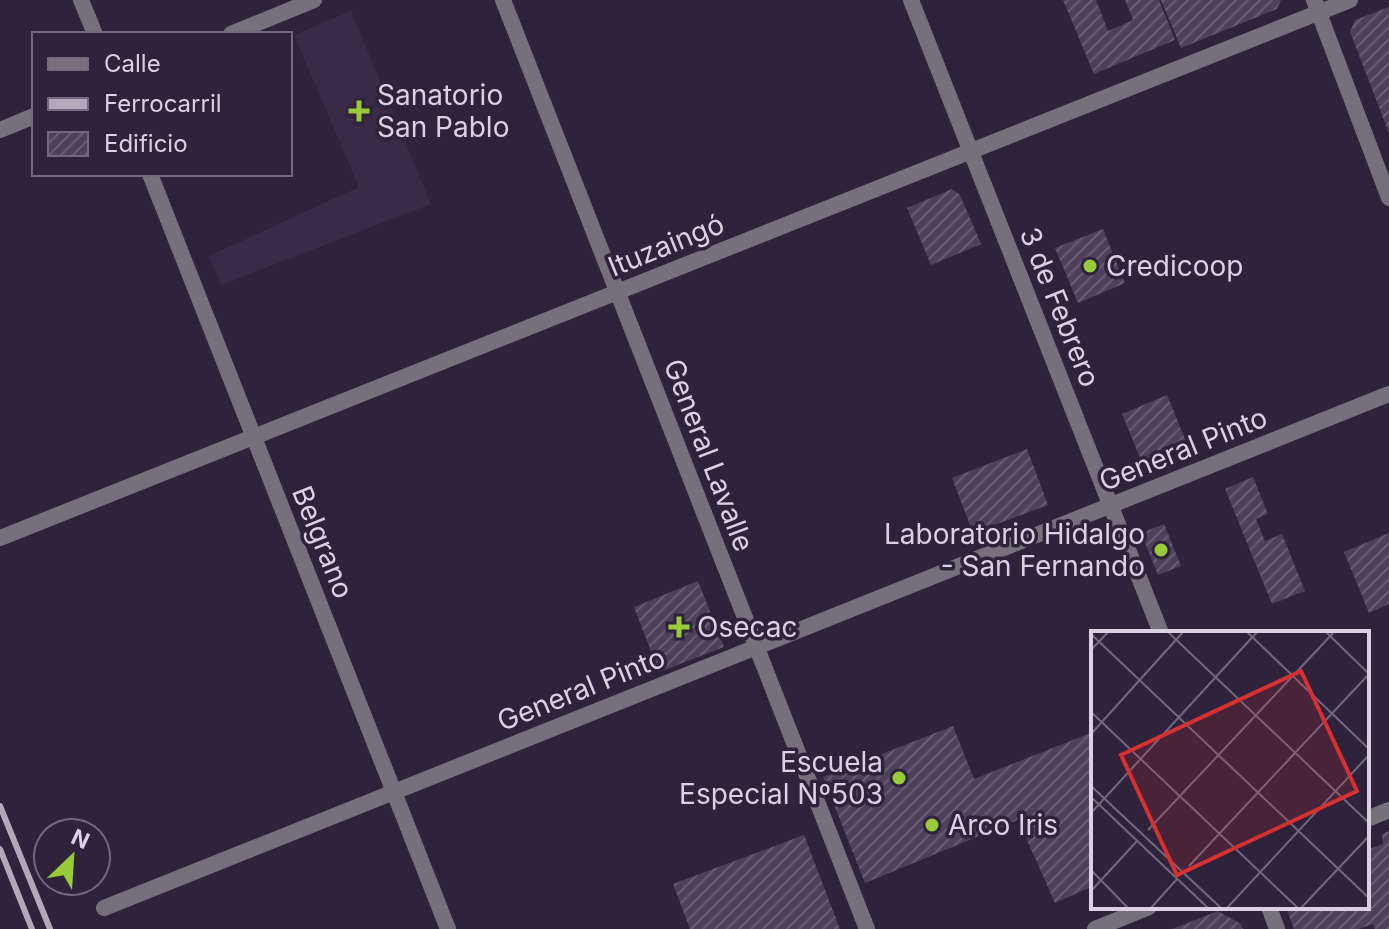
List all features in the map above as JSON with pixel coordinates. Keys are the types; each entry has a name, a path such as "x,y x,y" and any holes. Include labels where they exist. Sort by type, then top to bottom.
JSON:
{"street":[{"path":"81,0 94,32"},
{"path":"236,32 314,0"},
{"name":"General Lavalle","path":"503,0 867,929"},
{"name":"3 de Febrero","path":"911,0 1160,631"},
{"name":"Ituzaingó","path":"0,538 971,151 1316,6 1350,0"},
{"path":"1316,6 1389,198"},
{"path":"0,130 32,117"},
{"name":"Belgrano","path":"151,176 448,929"},
{"name":"General Pinto","path":"104,908 1389,394"},
{"path":"1369,818 1389,810"},
{"path":"1095,929 1144,909"},
{"path":"1270,909 1277,929"}],"shaded area":[{"name":"Sanatorio San Pablo","path":"351,11 431,204 221,285 209,256 359,187 294,35"}],"building":[{"path":"1063,0 1096,0 1108,31 1133,20 1125,0 1159,0 1175,40 1094,74"},
{"path":"1161,0 1281,0 1277,9 1181,48"},
{"path":"1389,7 1389,133 1350,32 1355,20"},
{"path":"952,189 960,195 981,244 931,265 907,208"},
{"name":"Credicoop","path":"1103,229 1125,283 1078,303 1055,248"},
{"path":"1167,395 1188,446 1143,465 1122,414"},
{"path":"1027,449 1048,505 973,533 952,478"},
{"path":"1253,477 1268,514 1256,519 1265,541 1282,534 1305,591 1272,604 1225,489"},
{"name":"Laboratorio Hidalgo - San Fernando","path":"1164,524 1181,566 1158,575 1141,533"},
{"path":"1389,533 1389,604 1369,613 1344,552"},
{"name":"Osecac","path":"698,581 724,647 659,672 634,607"},
{"path":"953,726 974,779 1091,733 1091,887 1055,903 1018,820 865,883 823,777"},
{"path":"1389,831 1389,929 1375,929 1373,924 1359,929 1294,929 1287,909 1369,909 1369,849 1383,844 1382,834"},
{"path":"804,835 840,929 690,929 673,884"},
{"path":"1218,911 1241,924 1243,929 1172,929"}],"railway":[{"path":"0,806 50,929"},
{"path":"0,849 32,929"}],"place":[{"name":"Sanatorio San Pablo","path":"359,111"},
{"name":"Credicoop","path":"1090,266"},
{"name":"Laboratorio Hidalgo - San Fernando","path":"1161,550"},
{"name":"Osecac","path":"679,627"},
{"name":"Escuela Especial Nº503","path":"899,778"},
{"name":"Arco Iris","path":"932,825"}]}
